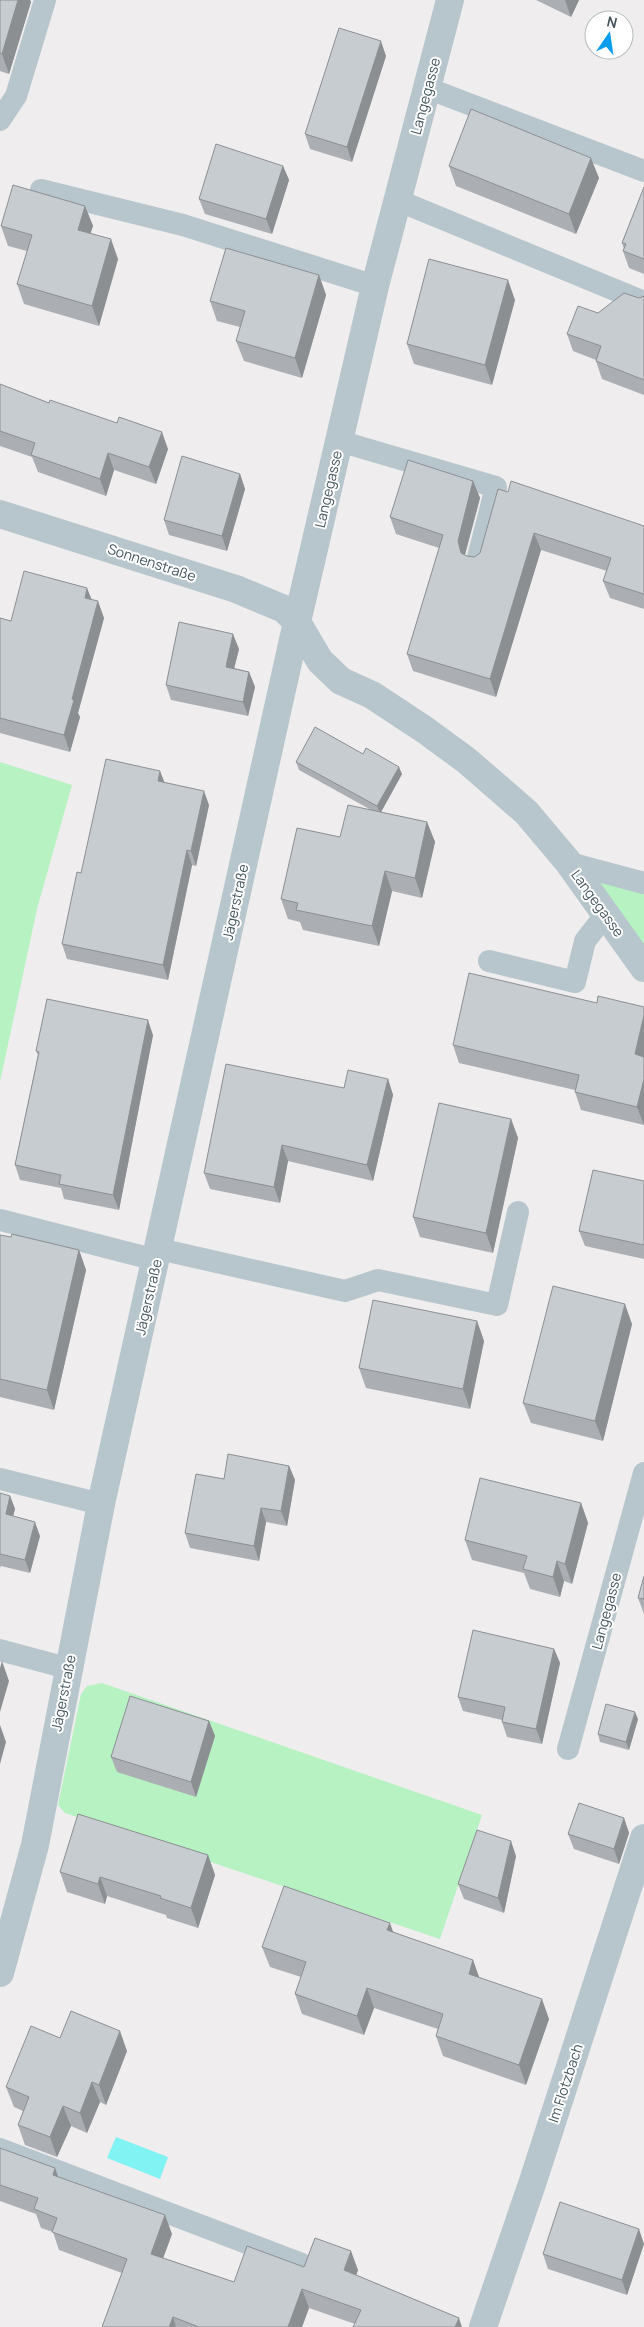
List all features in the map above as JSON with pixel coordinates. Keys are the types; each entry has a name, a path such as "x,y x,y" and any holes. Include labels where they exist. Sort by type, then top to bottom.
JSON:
{"street":[{"name":"Langegasse","path":"450,0 375,286 297,622 320,661 341,681 372,695 425,730 466,760 526,812 569,863 644,968"},
{"name":"Sonnenstraße","path":"0,514 236,589 284,609 297,622"},
{"name":"Jägerstraße","path":"0,1973 35,1844 67,1668 101,1504 297,622"},
{"name":"Im Flotzbach","path":"483,2327 533,2181 644,1838"}],"lane":[{"path":"0,120 16,96 45,0"},
{"path":"427,88 644,171"},
{"path":"41,190 183,225 375,286"},
{"path":"397,200 644,302"},
{"path":"339,441 496,488 477,561"},
{"name":"Langegasse","path":"569,863 644,883"},
{"path":"490,961 575,982 585,941 606,914"},
{"path":"0,1220 345,1291 378,1280 498,1306 518,1212"},
{"name":"Langegasse","path":"568,1749 644,1473"},
{"path":"0,1479 101,1504"},
{"path":"0,1650 67,1668"},
{"path":"0,2149 302,2264"}],"green space":[{"path":"0,762 72,785 37,909 0,1082"},
{"path":"596,877 644,890 644,947"},
{"path":"102,1683 482,1815 440,1939 65,1813 58,1805 81,1694 87,1686"}],"water":[{"path":"116,2137 168,2157 160,2179 107,2158"}],"building":[{"path":"0,0 18,0 2,54 0,53"},
{"path":"339,28 381,41 347,147 305,134"},
{"path":"471,109 591,158 569,214 449,166"},
{"path":"216,144 283,166 266,219 199,199"},
{"path":"13,185 85,206 78,230 111,239 92,306 17,284 32,235 1,226"},
{"path":"644,187 644,259 623,251 626,244 622,243"},
{"path":"226,248 319,275 295,358 236,341 245,311 210,301"},
{"path":"429,259 508,280 485,365 407,344"},
{"path":"624,293 639,298 644,296 644,380 596,361 601,346 567,334 578,306 598,313"},
{"path":"0,384 49,403 50,400 117,423 119,417 162,432 149,467 108,453 100,479 31,455 35,443 0,431"},
{"path":"182,456 240,474 222,536 164,520"},
{"path":"408,460 473,481 458,541 461,553 467,556 474,557 480,553 498,489 508,492 511,481 644,526 644,594 603,581 611,558 534,533 490,679 407,654 443,535 390,517"},
{"path":"24,571 87,588 85,598 98,601 64,735 0,718 0,618 11,621"},
{"path":"179,622 233,634 226,667 249,672 243,702 166,685"},
{"path":"315,727 363,754 366,748 399,767 377,806 296,762"},
{"path":"106,759 160,771 158,781 204,791 191,851 187,850 163,965 62,944 77,872 81,873"},
{"path":"348,805 427,822 415,878 385,871 372,926 296,910 298,903 281,899 297,828 340,837"},
{"path":"469,973 597,1003 598,996 644,1007 644,1015 635,1054 644,1057 644,1079 637,1107 575,1092 579,1075 453,1045"},
{"path":"47,999 148,1020 113,1195 59,1184 61,1175 15,1165 39,1052 36,1051"},
{"path":"226,1064 344,1088 348,1070 388,1079 367,1165 282,1145 274,1187 204,1173"},
{"path":"439,1103 511,1119 486,1233 413,1217"},
{"path":"593,1170 644,1181 644,1245 579,1231"},
{"path":"12,1234 79,1250 47,1390 0,1379 0,1235 11,1237"},
{"path":"553,1286 625,1304 595,1421 523,1403"},
{"path":"373,1300 477,1321 463,1389 359,1368"},
{"path":"228,1454 289,1466 281,1511 261,1508 254,1546 185,1533 196,1474 224,1479"},
{"path":"480,1478 581,1503 565,1564 557,1561 553,1577 523,1569 527,1556 465,1540"},
{"path":"0,1493 10,1496 6,1514 35,1522 25,1560 0,1554"},
{"path":"644,1576 644,1599 638,1598"},
{"path":"473,1630 554,1649 536,1729 502,1722 505,1707 458,1697"},
{"path":"130,1696 209,1721 191,1782 111,1757"},
{"path":"606,1704 635,1712 626,1742 598,1734"},
{"path":"579,1803 624,1818 614,1849 568,1834"},
{"path":"78,1814 208,1855 191,1908 160,1898 161,1896 100,1877 98,1884 60,1872"},
{"path":"477,1830 511,1841 498,1898 458,1884"},
{"path":"284,1886 390,1923 387,1930 473,1960 469,1974 542,1999 519,2065 436,2036 443,2014 367,1988 357,2016 295,1994 306,1962 262,1947"},
{"path":"71,2011 120,2031 99,2085 92,2082 80,2113 63,2106 50,2137 18,2125 29,2097 6,2087 31,2026 60,2038"},
{"path":"0,2148 55,2168 53,2175 165,2215 151,2254 234,2282 247,2246 304,2267 315,2238 351,2251 344,2270 459,2318 455,2327 353,2327 361,2310 302,2289 288,2327 199,2327 173,2317 169,2327 102,2327 127,2259 52,2232 57,2218 34,2209 38,2198 0,2185"},
{"path":"560,2202 639,2229 622,2280 543,2254"}]}
